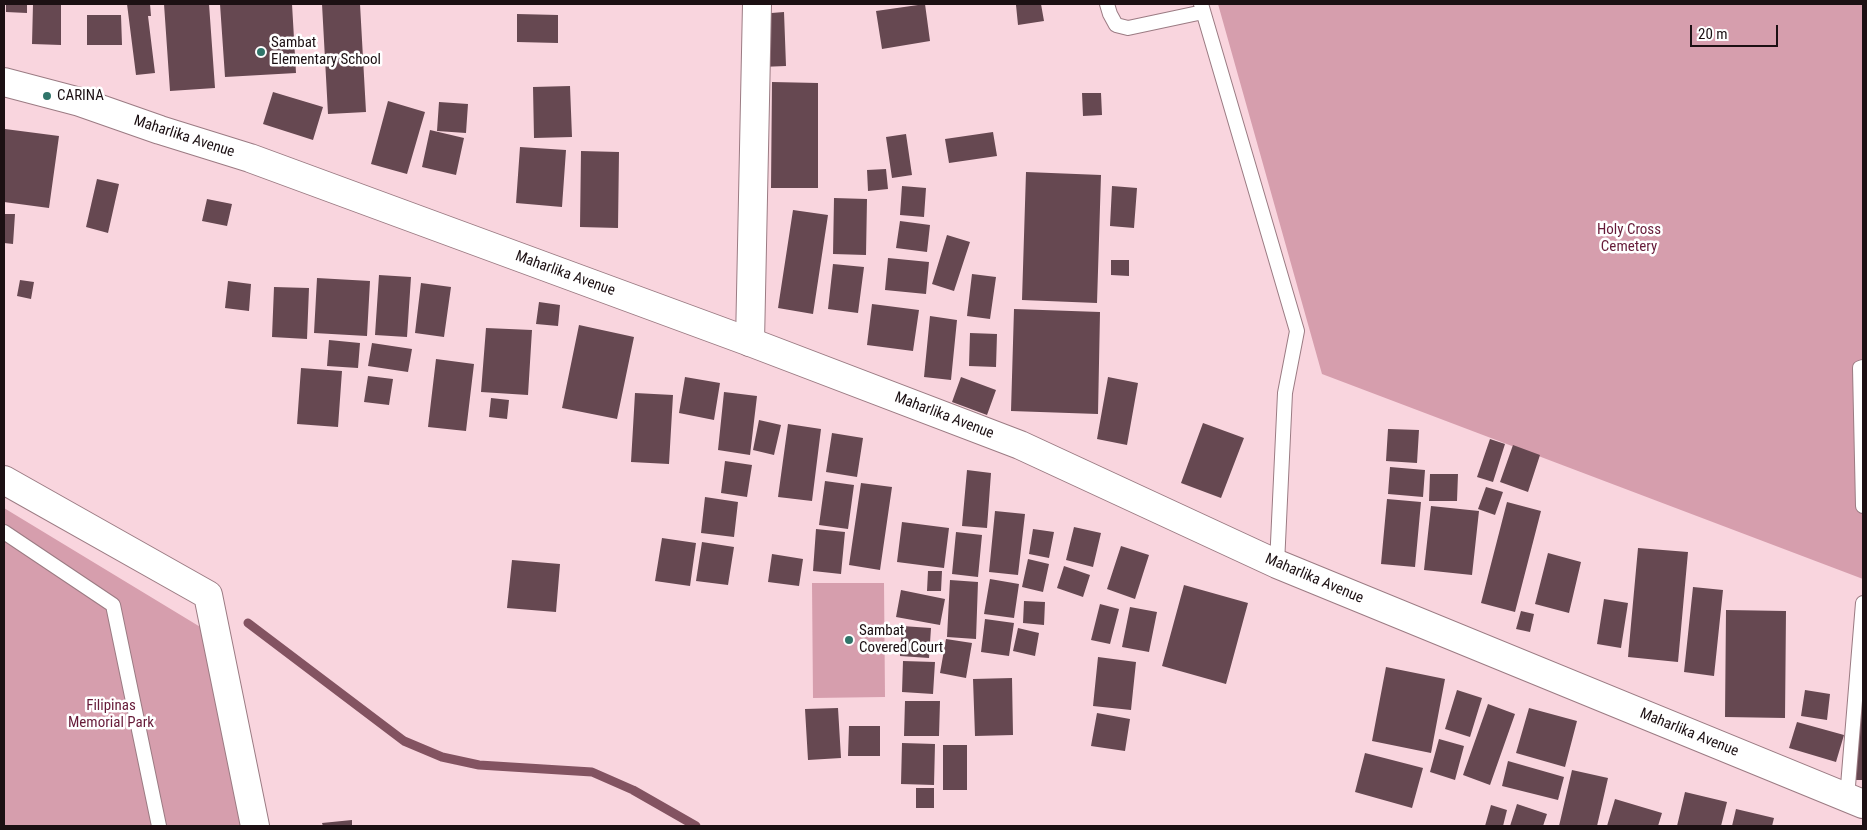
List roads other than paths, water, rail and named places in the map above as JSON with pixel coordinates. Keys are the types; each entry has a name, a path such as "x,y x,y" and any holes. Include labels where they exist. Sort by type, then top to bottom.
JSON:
{"main road":[{"path":"750,342 756,4"},
{"name":"Maharlika Avenue","path":"4,82 80,102 160,130 250,158 750,342 1020,445 1277,564 1855,801"},
{"path":"4,480 208,595 255,826"}],"lane":[{"path":"1107,4 1116,25 1128,28 1202,8 1297,331 1285,393 1277,564"},
{"path":"1863,366 1860,368 1863,506"},
{"path":"4,532 113,605 159,826"},
{"path":"1855,801 1863,603"}],"waterway":[{"path":"248,623 404,741 442,757 479,765 592,772 633,790 696,826"}],"place":[{"name":"Sambat Elementary School","path":"261,52"},
{"name":"CARINA","path":"47,96"},
{"name":"Sambat Covered Court","path":"849,640"}],"park label":[{"name":"Holy Cross Cemetery","path":"1629,238"},
{"name":"Filipinas Memorial Park","path":"111,714"}]}
